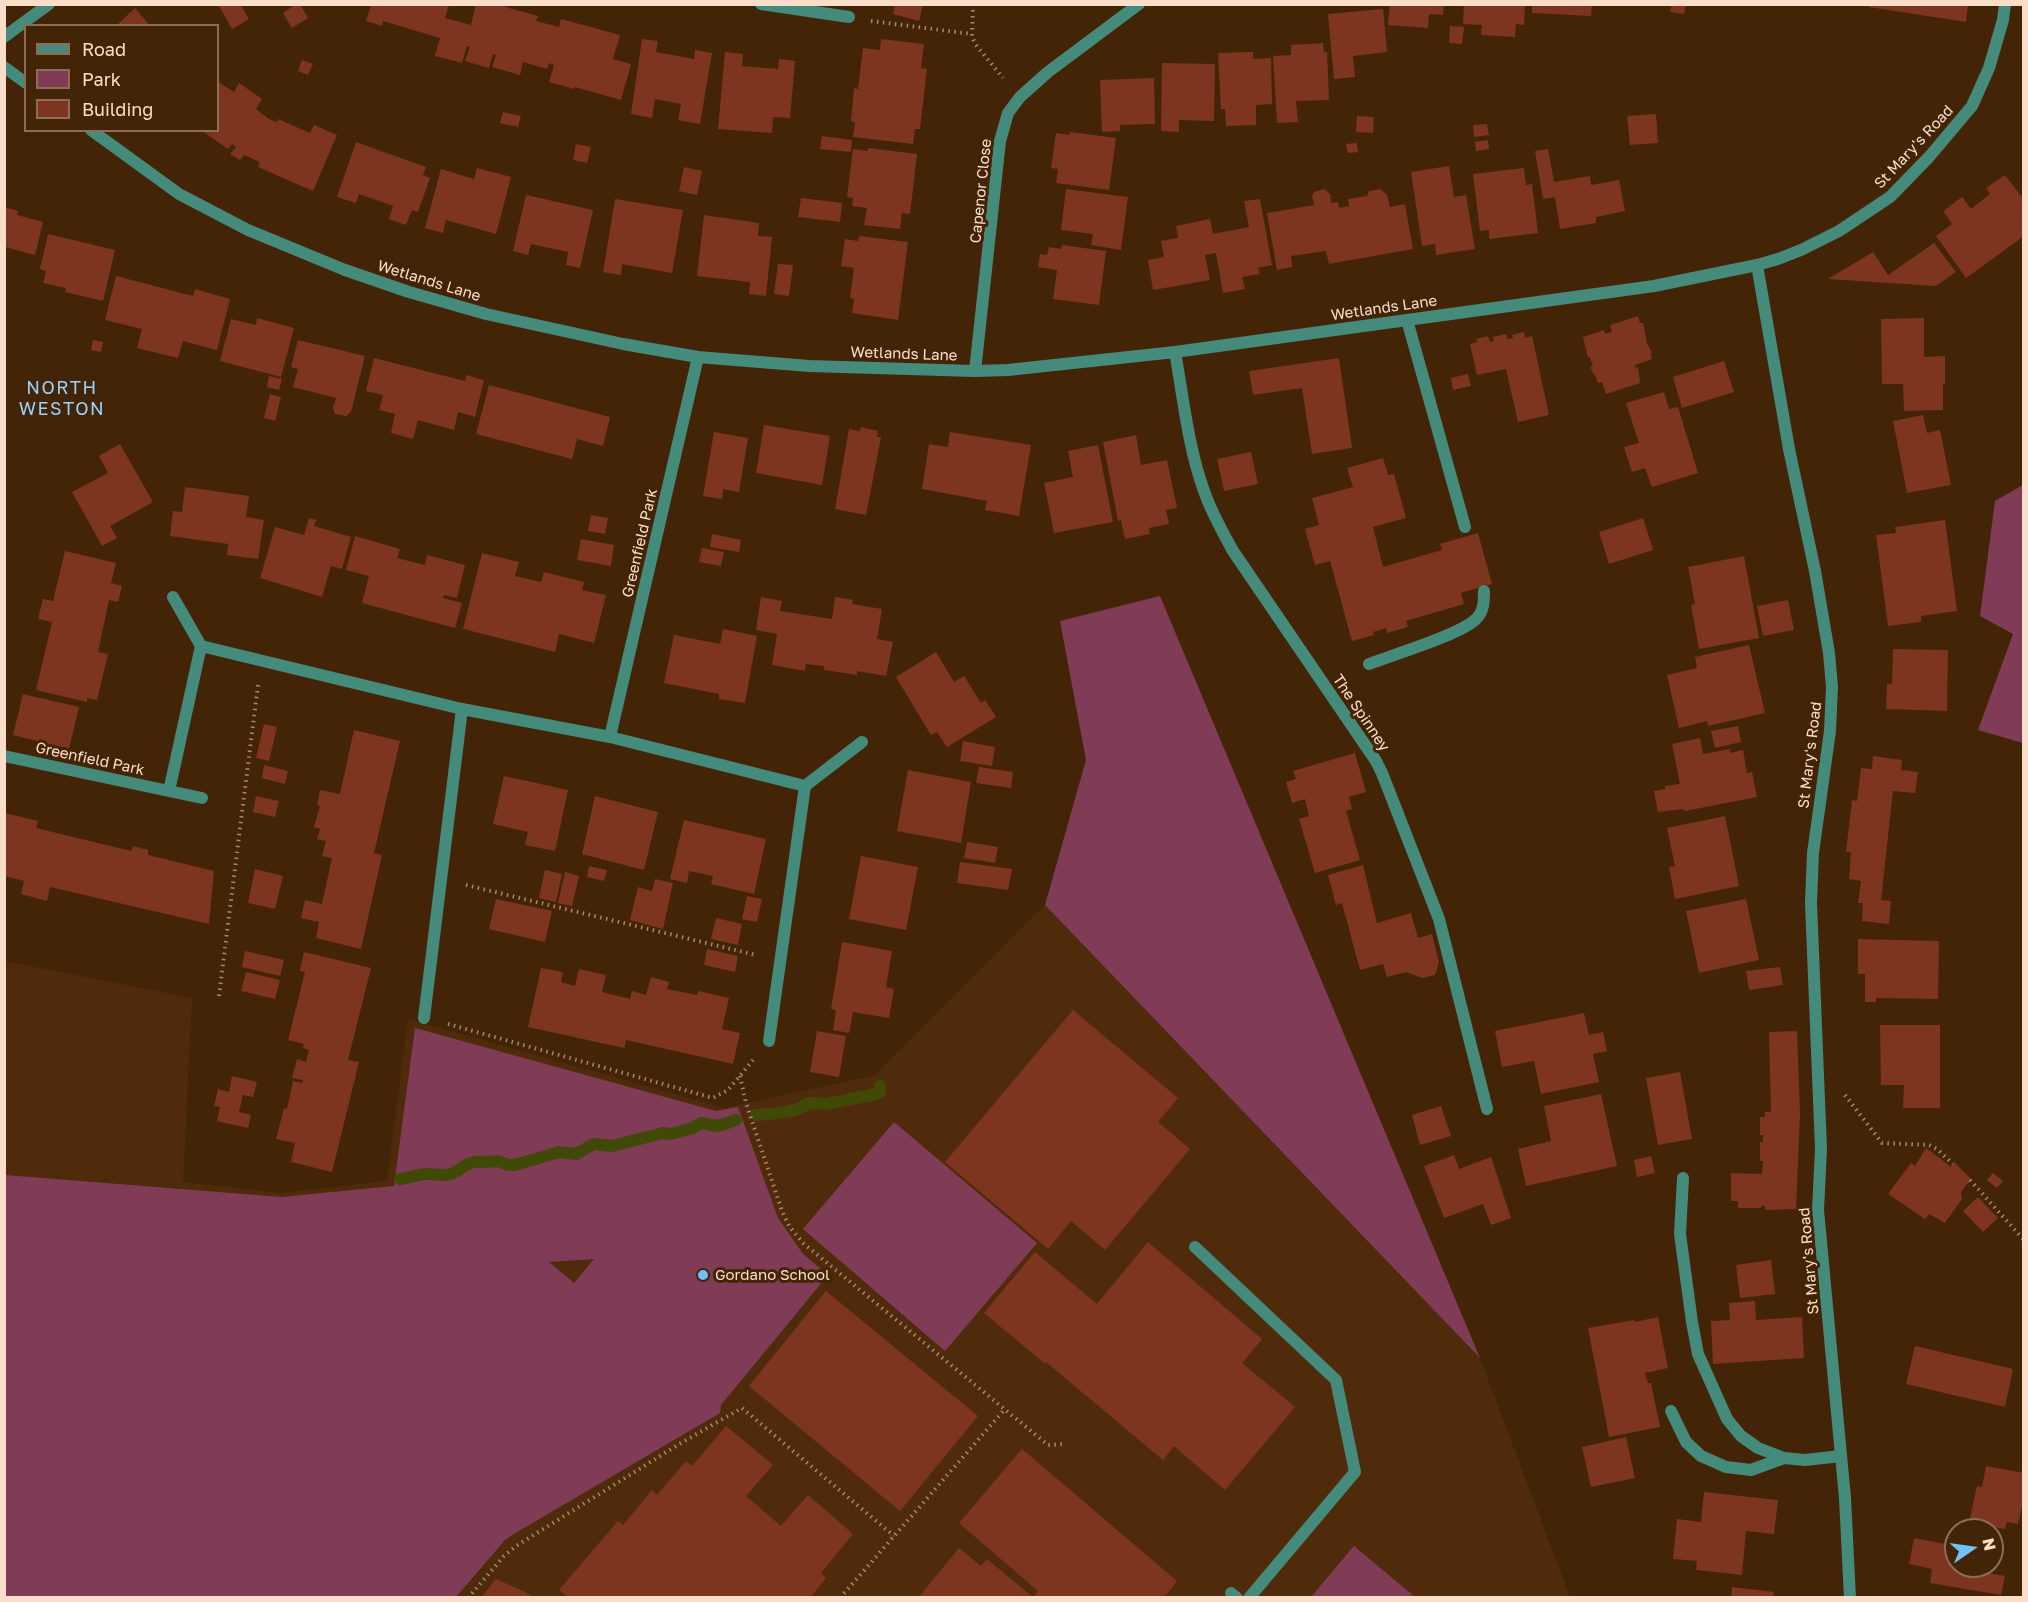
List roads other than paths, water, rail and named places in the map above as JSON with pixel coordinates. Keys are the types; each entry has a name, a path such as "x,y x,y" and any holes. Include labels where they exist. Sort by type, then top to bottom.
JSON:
{"street":[{"path":"4,37 50,4"},
{"path":"761,4 849,17"},
{"name":"Capenor Close","path":"975,371 1000,141 1008,113 1020,97 1048,72 1139,4"},
{"name":"St Mary's Road","path":"1850,1598 1841,1456 1818,1210 1821,1149 1811,903 1813,853 1830,730 1832,687 1829,653 1815,571 1789,449 1757,265 1802,250 1839,231 1890,197 1929,157 1972,106 1989,69 2003,20 2005,4"},
{"path":"4,67 24,82"},
{"name":"Wetlands Lane","path":"94,132 197,204 282,245 409,292 486,314 623,345 698,357 809,366 1008,370 1175,352 1654,286 1757,265"},
{"path":"1407,320 1465,527"},
{"name":"The Spinney","path":"1175,352 1196,465 1209,504 1219,525 1233,551 1382,773 1439,919 1487,1109"},
{"name":"Greenfield Park","path":"610,737 698,357"},
{"path":"1369,664 1460,630 1478,618 1484,603 1484,591"},
{"path":"169,791 201,646 172,597"},
{"path":"201,646 462,709 610,737 805,786"},
{"path":"424,1018 462,709"},
{"path":"769,1041 805,786 862,742"},
{"name":"Greenfield Park","path":"4,756 202,798"},
{"path":"1683,1178 1680,1234 1698,1354 1727,1419 1740,1436 1758,1448 1784,1458 1805,1460 1841,1456"},
{"path":"1195,1247 1336,1380 1355,1472 1249,1598"},
{"path":"1671,1411 1686,1442 1701,1456 1726,1467 1751,1470 1784,1458"}],"waterway":[{"path":"756,1115 791,1111 808,1103 826,1104 877,1094 880,1092 880,1086"},
{"path":"400,1179 427,1174 450,1174 474,1162 498,1161 515,1165 559,1152 576,1154 594,1144 612,1146 663,1133 671,1134 693,1128 701,1123 718,1126 736,1120"}],"place":[{"name":"Gordano School","path":"703,1275"}],"district":[{"name":"NORTH WESTON","path":"62,398"}]}
